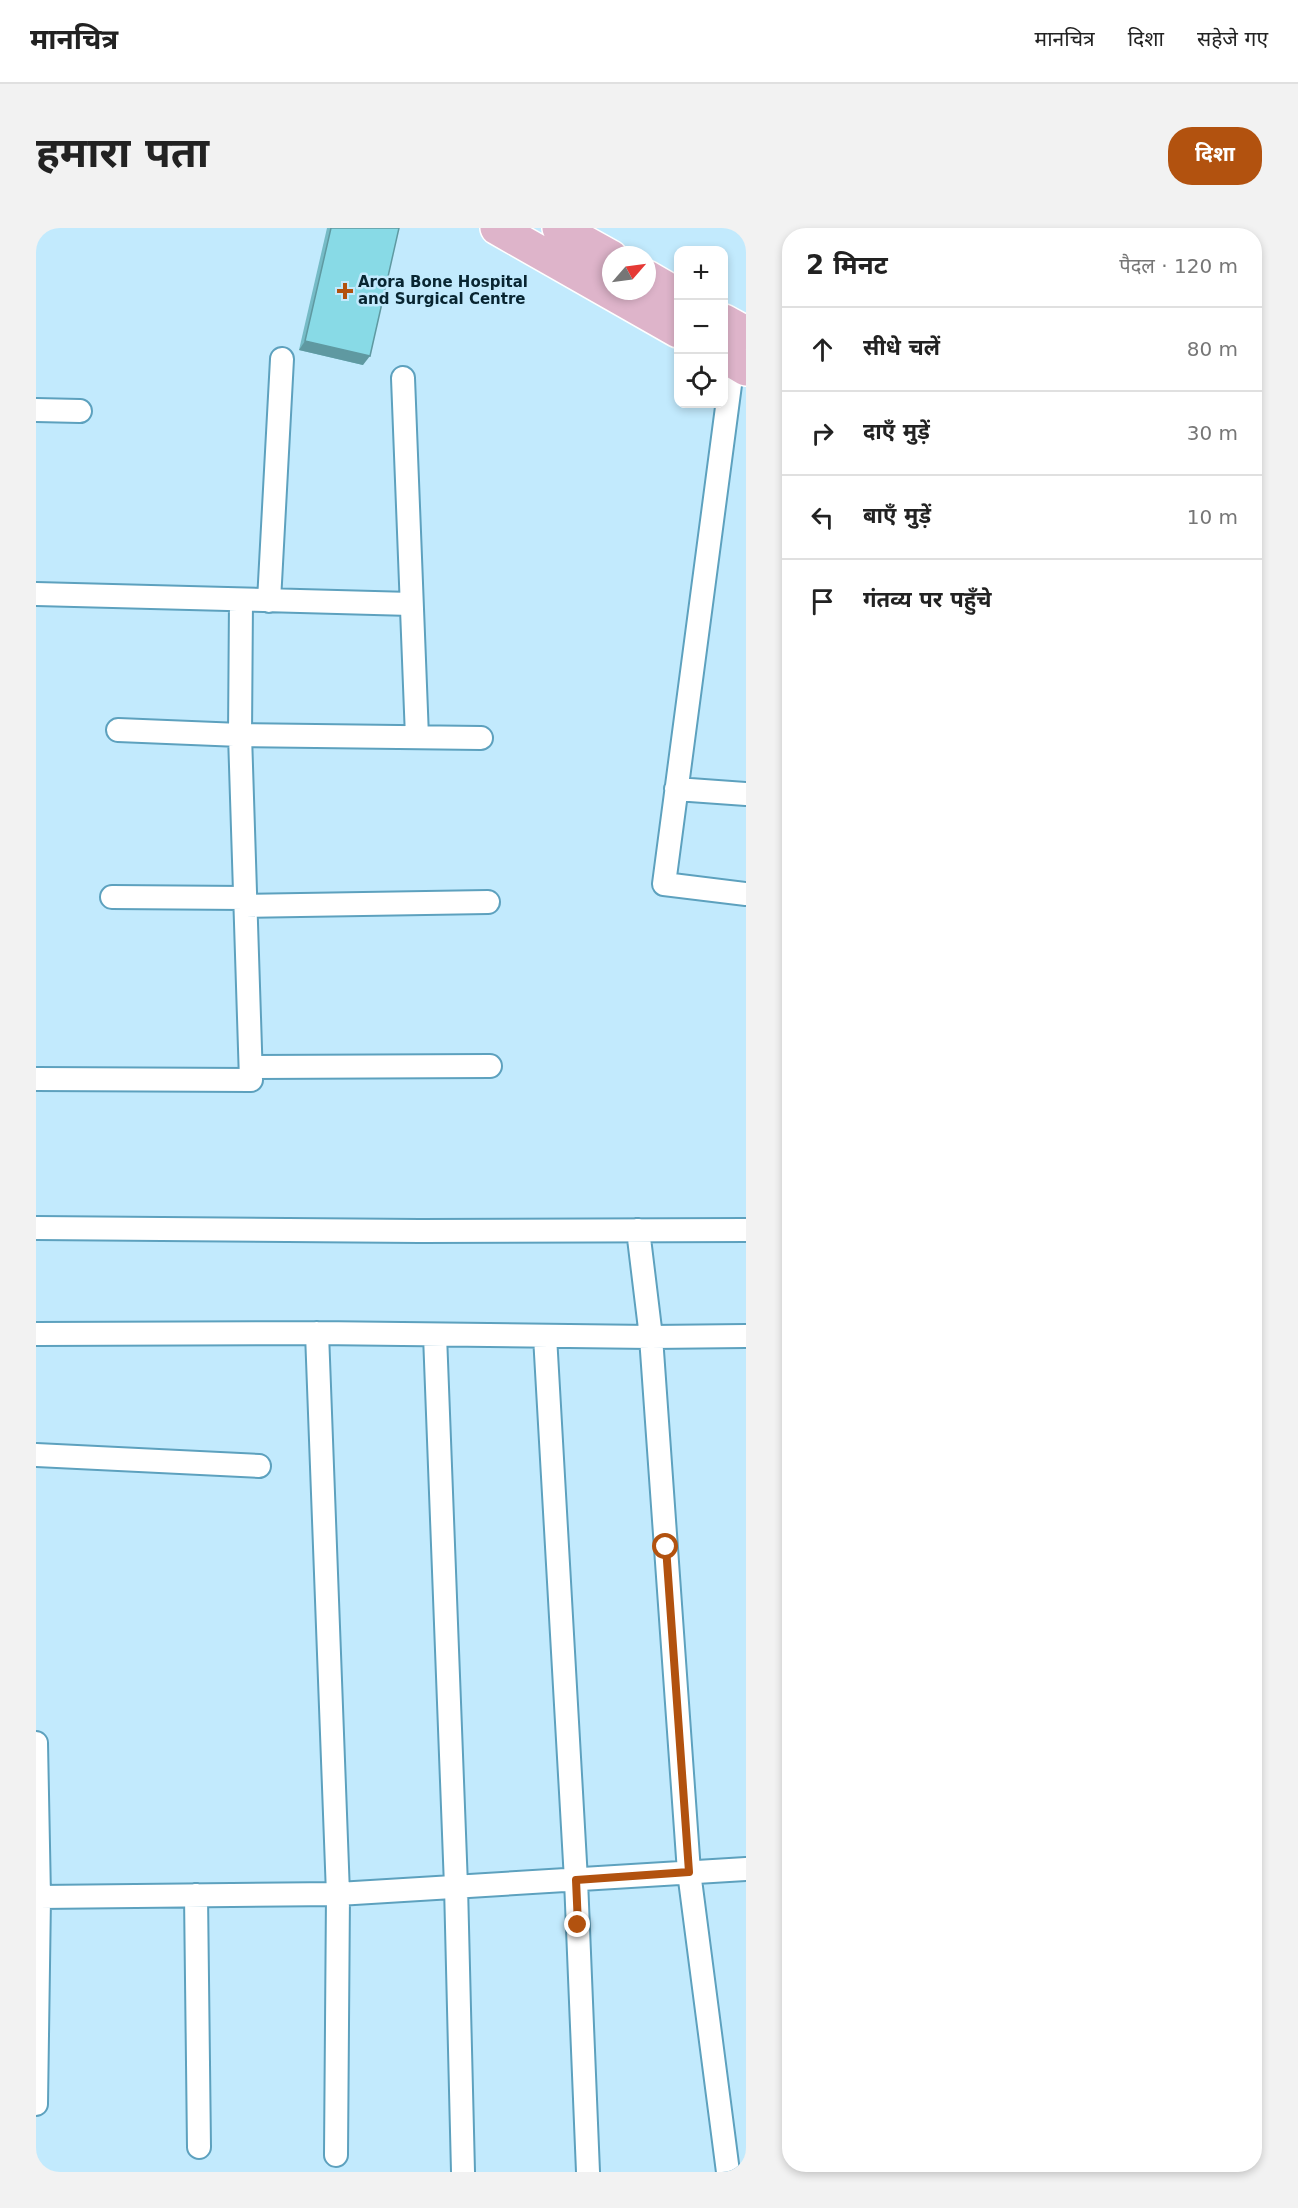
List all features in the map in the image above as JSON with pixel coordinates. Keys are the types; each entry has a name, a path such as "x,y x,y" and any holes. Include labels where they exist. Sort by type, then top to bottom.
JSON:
{"main road":[{"path":"497,228 674,329"},
{"path":"559,228 602,252"},
{"path":"656,282 674,293"},
{"path":"728,333 737,355"}],"street":[{"path":"737,355 664,884 746,894"},
{"path":"269,601 282,359"},
{"path":"403,378 417,737"},
{"path":"36,410 80,411"},
{"path":"36,594 411,604"},
{"path":"36,1079 251,1080 240,735 241,600"},
{"path":"118,730 240,735 481,738"},
{"path":"676,789 746,794"},
{"path":"112,897 246,902 488,902"},
{"path":"251,1067 490,1066"},
{"path":"36,1228 420,1231 746,1230"},
{"path":"638,1230 651,1338 689,1872 728,2172"},
{"path":"36,1334 317,1333 651,1338 746,1336"},
{"path":"317,1333 338,1894 336,2155"},
{"path":"435,1335 456,1886 463,2172"},
{"path":"545,1336 576,1880 588,2172"},
{"path":"36,1455 260,1466"},
{"path":"36,1743 39,1897 36,2104"},
{"path":"39,1897 338,1894 746,1869"},
{"path":"196,1895 199,2147"}],"building":[{"path":"331,228 399,228 370,356 305,341"}],"place":[{"name":"Arora Bone Hospital and Surgical Centre","path":"345,291"}],"route":[{"path":"578,1925 576,1880 689,1872 666,1547"}]}
